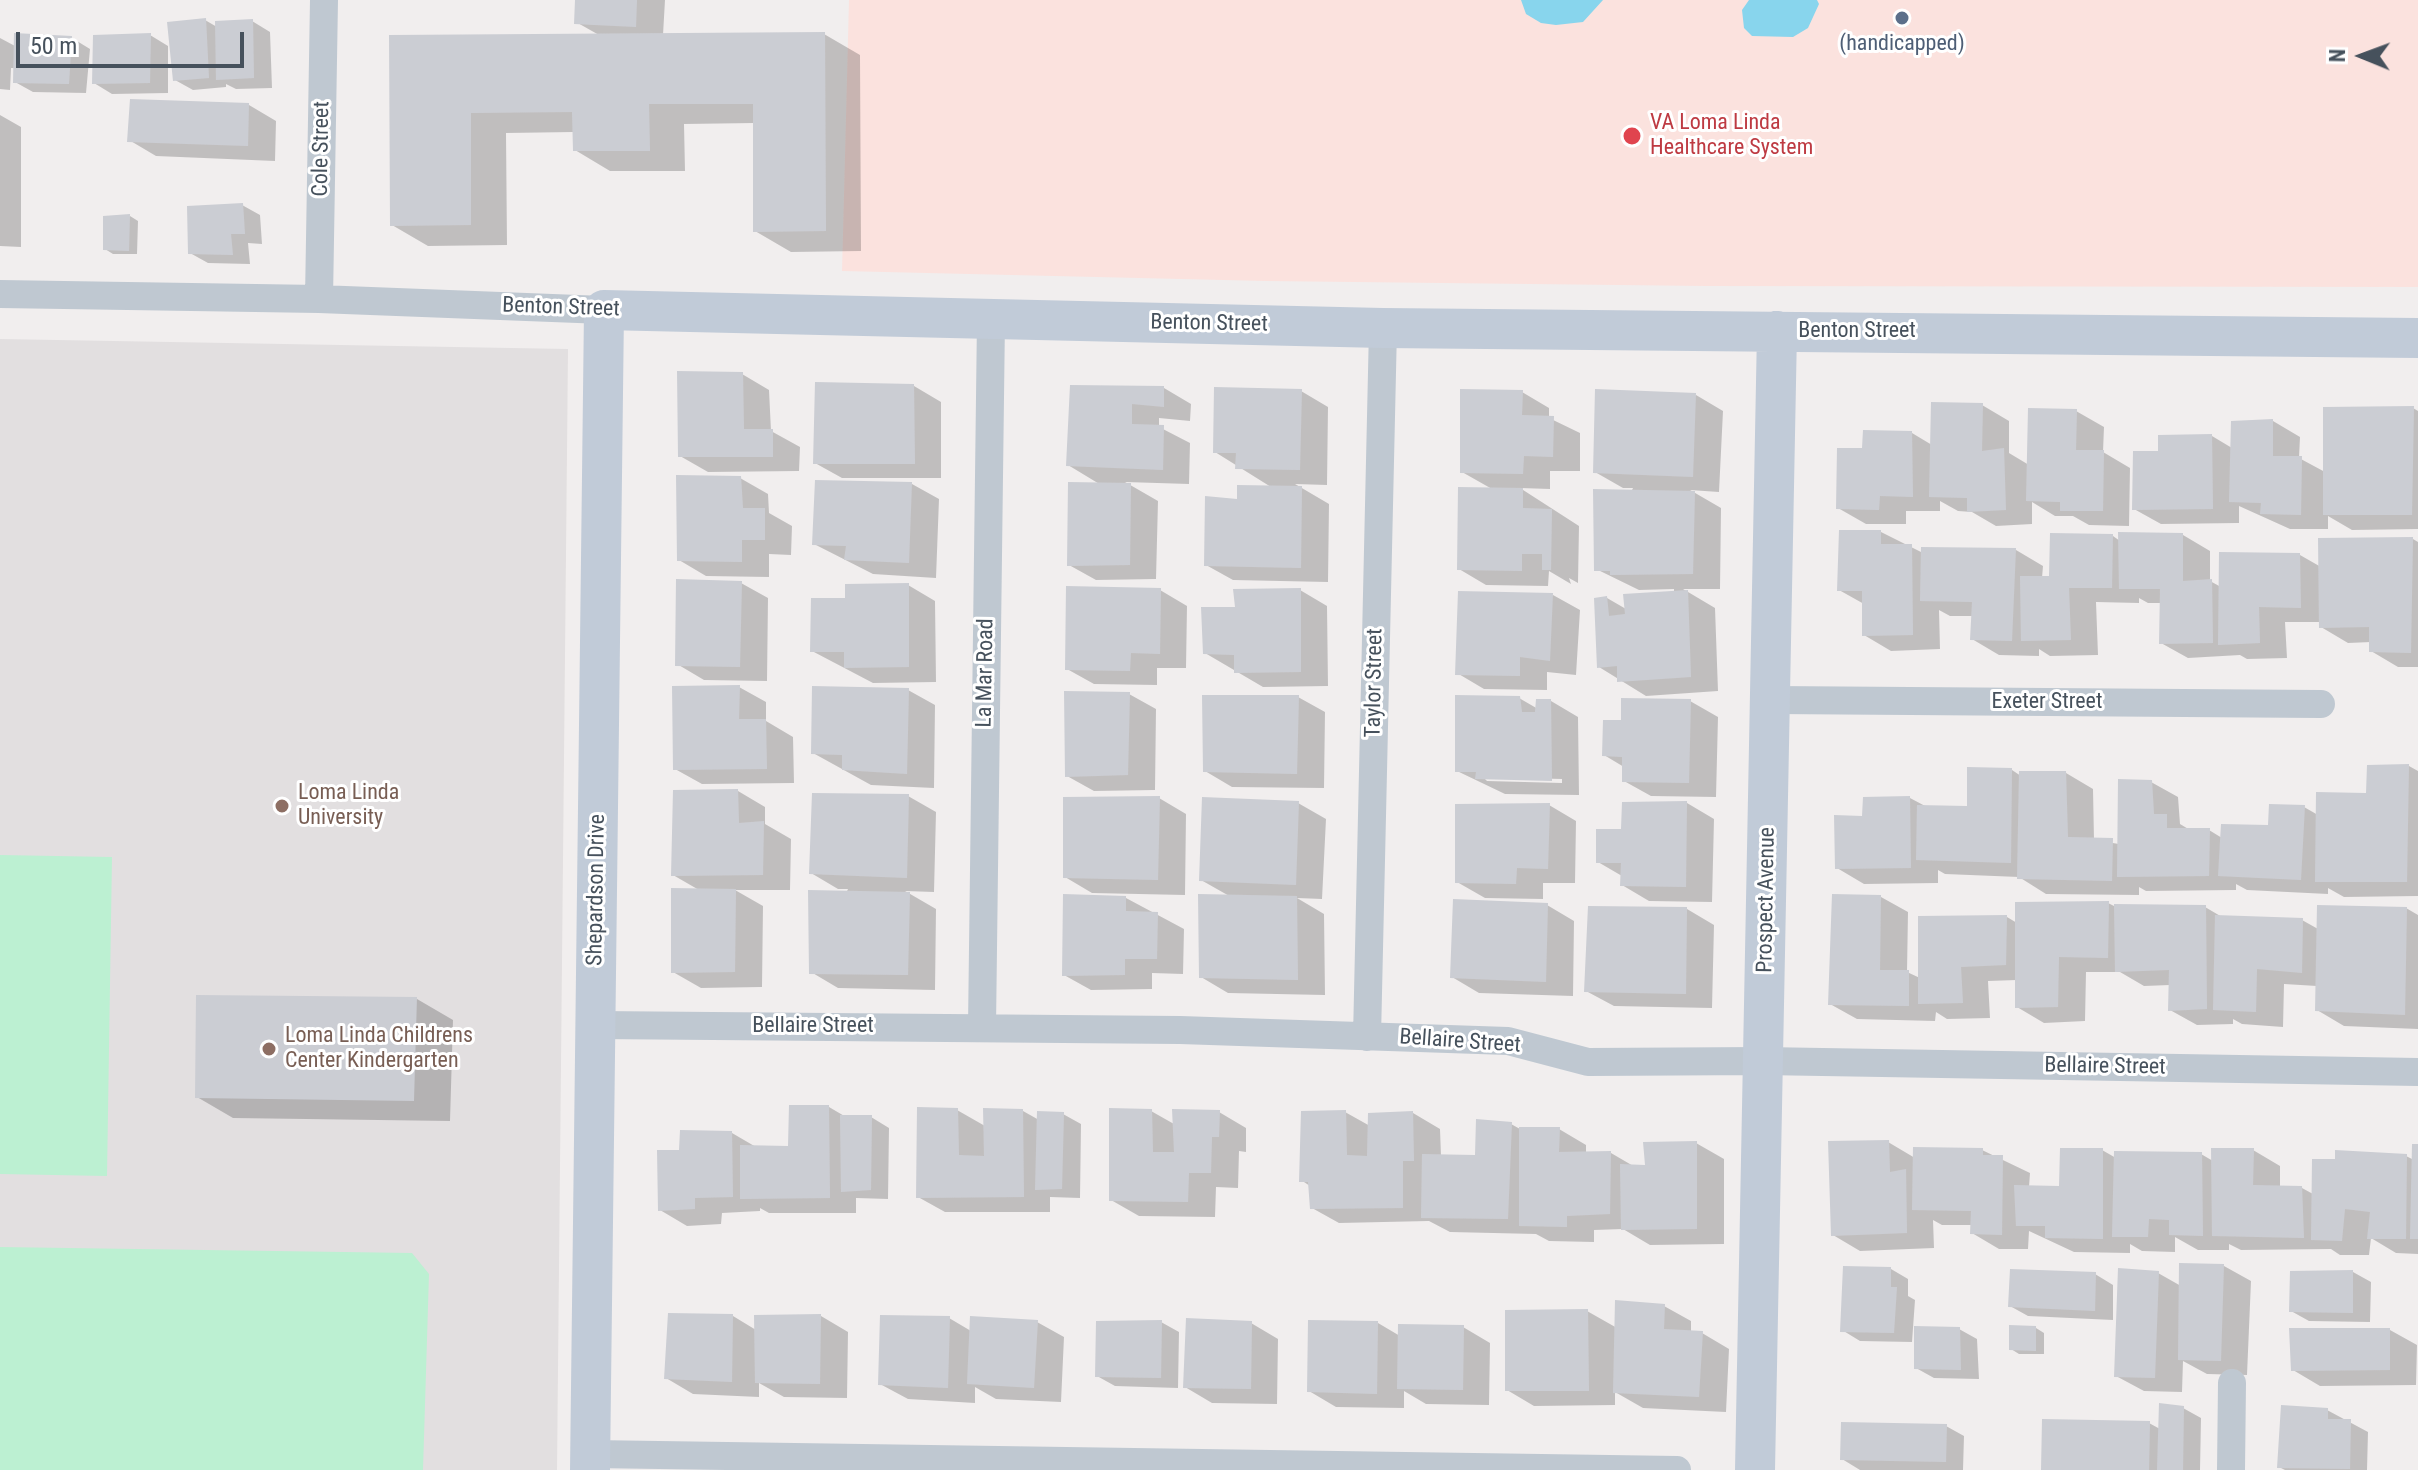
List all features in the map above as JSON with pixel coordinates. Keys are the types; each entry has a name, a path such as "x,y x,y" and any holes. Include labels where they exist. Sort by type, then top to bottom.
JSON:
{"street":[{"name":"Cole Street","path":"319,299 324,0"},
{"name":"Benton Street","path":"0,294 319,299 604,310 1383,328 2418,338"},
{"name":"Shepardson Drive","path":"590,1462 604,310"},
{"name":"La Mar Road","path":"982,1027 991,319"},
{"name":"Taylor Street","path":"1367,1037 1383,328"},
{"name":"Prospect Avenue","path":"1755,1470 1773,700 1777,331"},
{"name":"Exeter Street","path":"1773,700 2321,704"},
{"name":"Bellaire Street","path":"596,1025 982,1027 1508,1041 1588,1062 1763,1061 2418,1072"},
{"path":"2231,1470 2232,1383"},
{"path":"590,1462 1677,1470"}],"shaded area":[{"name":"VA Loma Linda Healthcare System","path":"849,0 2418,0 2418,287 1706,286 1266,281 842,271"},
{"name":"Loma Linda University","path":"0,339 568,349 557,1470 0,1470"}],"green space":[{"path":"0,855 112,857 107,1176 0,1174"},
{"path":"0,1247 412,1253 429,1274 423,1470 0,1470"}],"water":[{"path":"1521,0 1603,0 1583,22 1556,25 1541,23 1526,14"},
{"path":"1749,0 1817,0 1819,4 1808,28 1793,37 1752,36 1744,28 1742,10"}],"building":[{"path":"575,0 637,0 636,27 574,24"},
{"path":"206,18 209,78 173,81 167,22"},
{"path":"253,19 254,78 216,80 215,21"},
{"path":"825,32 826,231 753,232 753,104 649,104 650,151 573,151 572,112 471,113 471,225 390,226 389,35"},
{"path":"14,33 72,36 69,84 13,83"},
{"path":"151,33 150,83 92,84 93,35"},
{"path":"130,99 249,103 248,146 127,142"},
{"path":"243,203 245,234 231,234 233,255 188,254 187,206"},
{"path":"130,214 129,251 103,250 103,216"},
{"path":"677,371 743,372 744,429 773,429 773,457 678,457"},
{"path":"815,382 914,384 915,464 813,464"},
{"path":"1070,385 1164,386 1164,407 1132,404 1132,424 1164,425 1163,470 1066,466"},
{"path":"1214,387 1302,389 1300,470 1235,469 1236,453 1213,453"},
{"path":"1460,389 1523,390 1522,415 1554,416 1553,457 1524,456 1523,474 1460,473"},
{"path":"1595,389 1696,393 1693,477 1593,473"},
{"path":"1931,402 1983,403 1982,451 2004,448 2006,510 1967,512 1967,498 1929,497"},
{"path":"2414,406 2412,515 2323,515 2323,407"},
{"path":"2028,408 2077,409 2076,450 2104,450 2103,511 2060,511 2060,502 2026,501"},
{"path":"2273,419 2273,456 2302,456 2301,515 2260,514 2261,503 2229,502 2231,421"},
{"path":"1863,430 1912,431 1913,497 1880,496 1879,510 1836,509 1837,448 1862,448"},
{"path":"2212,434 2213,509 2132,510 2133,451 2158,451 2158,435"},
{"path":"676,475 741,476 743,508 765,508 765,540 742,540 742,562 677,561"},
{"path":"815,480 912,482 909,563 844,560 846,546 812,545"},
{"path":"1068,482 1131,483 1130,565 1067,566"},
{"path":"1237,485 1302,486 1301,568 1204,566 1205,496 1237,499"},
{"path":"1458,487 1523,488 1523,508 1552,509 1551,570 1542,570 1542,554 1522,554 1522,571 1457,570"},
{"path":"1593,489 1695,491 1693,574 1610,575 1610,571 1594,571"},
{"path":"1839,530 1881,530 1881,544 1912,544 1913,635 1862,636 1862,591 1837,591"},
{"path":"2118,532 2183,533 2183,581 2212,579 2213,643 2159,644 2160,589 2119,589"},
{"path":"2050,533 2113,534 2112,588 2069,588 2071,640 2021,641 2020,576 2049,576"},
{"path":"2413,537 2411,653 2369,652 2369,627 2319,628 2318,538"},
{"path":"1921,547 2016,548 2012,641 1970,640 1972,602 1920,601"},
{"path":"2219,552 2300,553 2301,608 2259,607 2260,643 2218,645"},
{"path":"676,579 742,581 740,667 675,666"},
{"path":"909,583 909,667 844,668 844,652 810,652 811,598 845,598 845,584"},
{"path":"1066,586 1161,588 1160,654 1131,653 1130,671 1065,670"},
{"path":"1301,588 1301,672 1234,673 1234,655 1203,654 1201,607 1235,607 1233,589"},
{"path":"1688,590 1691,677 1617,682 1617,666 1597,668 1594,598 1607,596 1609,616 1625,614 1623,594"},
{"path":"1458,591 1553,593 1550,661 1520,657 1520,676 1455,675"},
{"path":"740,685 739,719 766,719 767,769 673,770 672,686"},
{"path":"812,686 909,688 907,774 842,770 842,755 811,754"},
{"path":"1064,691 1130,692 1128,775 1065,777"},
{"path":"1202,695 1299,695 1297,774 1203,772"},
{"path":"1455,695 1520,696 1522,712 1535,712 1536,699 1551,699 1552,781 1475,779 1476,772 1455,772"},
{"path":"1621,698 1691,699 1689,783 1622,782 1622,757 1602,756 1603,720 1621,720"},
{"path":"2409,764 2407,882 2315,882 2316,792 2366,793 2367,765"},
{"path":"1967,767 2012,768 2011,863 1916,860 1917,805 1967,806"},
{"path":"2019,771 2066,771 2068,837 2113,838 2112,881 2017,879"},
{"path":"2118,779 2152,780 2154,814 2167,814 2167,828 2210,828 2209,876 2117,877"},
{"path":"738,789 739,823 764,821 763,875 671,876 673,790"},
{"path":"812,793 909,794 907,878 809,874"},
{"path":"1160,796 1158,880 1063,878 1063,797"},
{"path":"1910,796 1911,868 1835,869 1834,815 1862,816 1863,797"},
{"path":"1202,797 1299,801 1296,885 1199,881"},
{"path":"1687,801 1686,887 1620,886 1621,863 1596,863 1596,829 1621,829 1622,802"},
{"path":"1550,803 1548,869 1517,868 1516,884 1455,883 1455,804"},
{"path":"2269,804 2305,805 2301,880 2218,876 2221,824 2268,825"},
{"path":"671,888 736,889 735,972 671,973"},
{"path":"808,890 910,892 908,975 809,974"},
{"path":"1063,894 1126,896 1126,911 1158,912 1157,959 1125,959 1125,975 1062,976"},
{"path":"1198,894 1297,896 1298,980 1199,978"},
{"path":"1832,894 1881,895 1880,970 1909,970 1909,1006 1828,1005"},
{"path":"1453,899 1548,903 1546,982 1450,978"},
{"path":"2109,901 2108,958 2059,957 2058,1007 2015,1008 2015,902"},
{"path":"2114,904 2206,905 2207,1009 2168,1011 2169,970 2115,972"},
{"path":"2317,905 2407,907 2405,1015 2315,1011"},
{"path":"1588,906 1687,907 1686,994 1584,992"},
{"path":"2007,915 2006,965 1961,967 1963,1003 1918,1004 1918,916"},
{"path":"2215,915 2303,918 2302,973 2257,969 2256,1012 2213,1010"},
{"path":"196,995 417,997 414,1101 195,1098"},
{"path":"789,1105 829,1105 830,1198 740,1199 740,1145 788,1146"},
{"path":"917,1107 958,1108 959,1155 984,1156 983,1108 1023,1109 1024,1197 916,1198"},
{"path":"1109,1108 1152,1109 1153,1152 1174,1152 1172,1109 1220,1110 1219,1137 1212,1137 1211,1173 1189,1173 1188,1202 1109,1201"},
{"path":"1346,1110 1347,1155 1367,1156 1368,1113 1413,1111 1414,1161 1403,1161 1403,1208 1310,1209 1308,1182 1299,1182 1301,1111"},
{"path":"1037,1111 1064,1112 1062,1189 1035,1190"},
{"path":"840,1115 872,1115 871,1190 841,1192"},
{"path":"1476,1119 1512,1122 1508,1219 1421,1218 1422,1154 1475,1155"},
{"path":"1519,1127 1560,1127 1559,1152 1611,1151 1610,1214 1567,1216 1567,1227 1519,1226"},
{"path":"680,1130 732,1131 733,1197 695,1198 695,1209 658,1211 657,1150 679,1150"},
{"path":"1889,1140 1890,1172 1906,1169 1907,1233 1831,1236 1828,1141"},
{"path":"1697,1141 1697,1229 1621,1230 1620,1164 1645,1165 1643,1142"},
{"path":"2412,1144 2418,1144 2418,1239 2410,1239"},
{"path":"1913,1147 1983,1148 1983,1155 2003,1155 2002,1235 1970,1234 1971,1211 1912,1210"},
{"path":"2060,1148 2103,1148 2103,1239 2045,1238 2045,1226 2016,1226 2014,1185 2059,1186"},
{"path":"2211,1148 2254,1148 2253,1185 2302,1186 2304,1238 2212,1236"},
{"path":"2335,1150 2407,1154 2406,1239 2367,1239 2370,1212 2345,1209 2342,1241 2311,1240 2312,1159 2335,1159"},
{"path":"2114,1151 2202,1152 2203,1236 2169,1235 2169,1220 2149,1219 2148,1237 2112,1237"},
{"path":"2179,1263 2224,1264 2221,1361 2178,1360"},
{"path":"1843,1266 1891,1267 1891,1287 1897,1287 1894,1333 1840,1332"},
{"path":"2118,1268 2159,1271 2155,1378 2114,1377"},
{"path":"2010,1269 2096,1272 2095,1311 2008,1307"},
{"path":"2353,1270 2353,1313 2289,1312 2290,1271"},
{"path":"1615,1300 1665,1304 1664,1329 1703,1331 1699,1397 1613,1393"},
{"path":"1588,1309 1589,1391 1505,1391 1505,1310"},
{"path":"668,1313 733,1314 732,1382 664,1379"},
{"path":"821,1314 820,1384 755,1383 754,1315"},
{"path":"880,1315 950,1316 948,1388 878,1385"},
{"path":"970,1316 1038,1320 1034,1388 967,1384"},
{"path":"1186,1318 1252,1321 1251,1389 1183,1388"},
{"path":"1162,1320 1161,1378 1095,1377 1096,1321"},
{"path":"1308,1320 1378,1321 1377,1394 1307,1392"},
{"path":"1398,1324 1464,1325 1463,1390 1397,1389"},
{"path":"2009,1325 2036,1326 2036,1351 2009,1350"},
{"path":"1914,1326 1960,1327 1961,1370 1914,1369"},
{"path":"2289,1328 2390,1328 2390,1370 2291,1371"},
{"path":"2159,1403 2184,1406 2183,1470 2157,1470"},
{"path":"2281,1405 2328,1408 2328,1419 2351,1419 2350,1469 2277,1468"},
{"path":"2042,1419 2150,1421 2149,1470 2041,1470"},
{"path":"1841,1422 1947,1424 1946,1462 1840,1460"}],"place":[{"name":"(handicapped)","path":"1902,18"},
{"name":"VA Loma Linda Healthcare System","path":"1632,136"},
{"name":"Loma Linda University","path":"282,806"},
{"name":"Loma Linda Childrens Center Kindergarten","path":"269,1049"}]}
